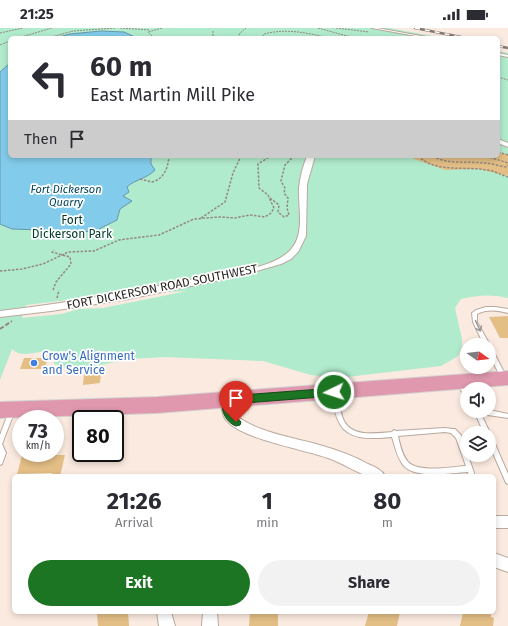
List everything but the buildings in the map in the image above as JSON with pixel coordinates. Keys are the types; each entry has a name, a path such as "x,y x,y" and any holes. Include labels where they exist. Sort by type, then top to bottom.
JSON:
{"highway":[{"path":"491,382 506,378"},
{"path":"6,410 126,406 334,392 460,389"}],"street":[{"name":"FORT DICKERSON ROAD SOUTHWEST","path":"0,314 74,305 166,288 268,266 283,259 294,251 301,241 304,223 303,189 305,175 310,158"},
{"path":"228,400 229,414 231,418 248,428 326,452 362,466 376,474"},
{"path":"496,522 508,522"},
{"path":"496,561 508,566"},
{"path":"164,614 167,626"},
{"path":"210,614 210,626"}],"lane":[{"path":"373,28 419,36"},
{"path":"483,338 475,322 474,313 484,310 500,309 508,311"},
{"path":"496,361 506,378"},
{"path":"334,392 341,422 346,429 356,434 367,436 445,430 453,431 459,437 472,474"},
{"path":"0,462 3,453 0,445 6,410"},
{"path":"496,414 508,416"},
{"path":"394,433 404,461 408,466 427,471 470,468"},
{"path":"496,454 508,481"}],"path":[{"path":"0,34 23,28"},
{"path":"25,36 52,28"},
{"path":"55,36 73,31 115,28"},
{"path":"120,28 150,30 162,28"},
{"path":"240,36 241,32 246,28"},
{"path":"318,28 347,36"},
{"path":"150,30 148,32 152,36"},
{"path":"213,31 213,36"},
{"path":"263,36 264,34 276,31 303,32 321,36"},
{"path":"140,179 145,182 153,182 161,179 167,169 169,158"},
{"path":"201,218 224,202 240,158"},
{"path":"268,158 258,164 260,180 259,188 279,205 278,212 284,217 289,215 287,208 288,198 284,193 285,188 281,181 284,176 284,167 292,158"},
{"path":"420,158 425,162 440,166 485,169 508,177"},
{"path":"438,158 442,160 487,163 499,166 506,166 508,164"},
{"path":"492,158 508,164"},
{"path":"0,271 22,269 43,264 62,254 74,251 94,251 119,240 159,235 188,221 201,218 235,218 250,215 265,217 273,211 274,208 270,198"},
{"path":"53,290 54,282 68,270 71,264 70,258 62,254 52,252 54,250"},
{"path":"57,303 59,290"},
{"path":"0,329 11,321"}],"green space":[{"name":"Fort Dickerson Park","path":"0,28 389,28 432,36 8,36 8,158 500,158 500,51 508,53 508,298 484,296 461,299 455,308 462,338 460,338 460,352 458,356 441,366 338,378 311,375 263,361 165,357 130,359 81,369 71,369 54,364 54,357 49,351 29,354 20,354 12,349 0,380","holes":["187,291 103,308 79,309 61,314 22,318 26,305 85,298 86,296"]}],"water":[{"path":"101,31 124,32 133,36 62,36"},
{"name":"Fort Dickerson Quarry","path":"8,65 8,158 151,158 151,164 155,170 127,187 129,192 123,196 132,201 120,209 117,220 97,230 64,235 41,230 12,229 0,224 0,72"}],"railway":[{"path":"415,28 456,36"},
{"path":"500,46 508,48"}],"place":[{"name":"Crow's Alignment and Service","path":"34,363"}],"route":[{"path":"236,422 229,414 228,400 334,392"}]}
